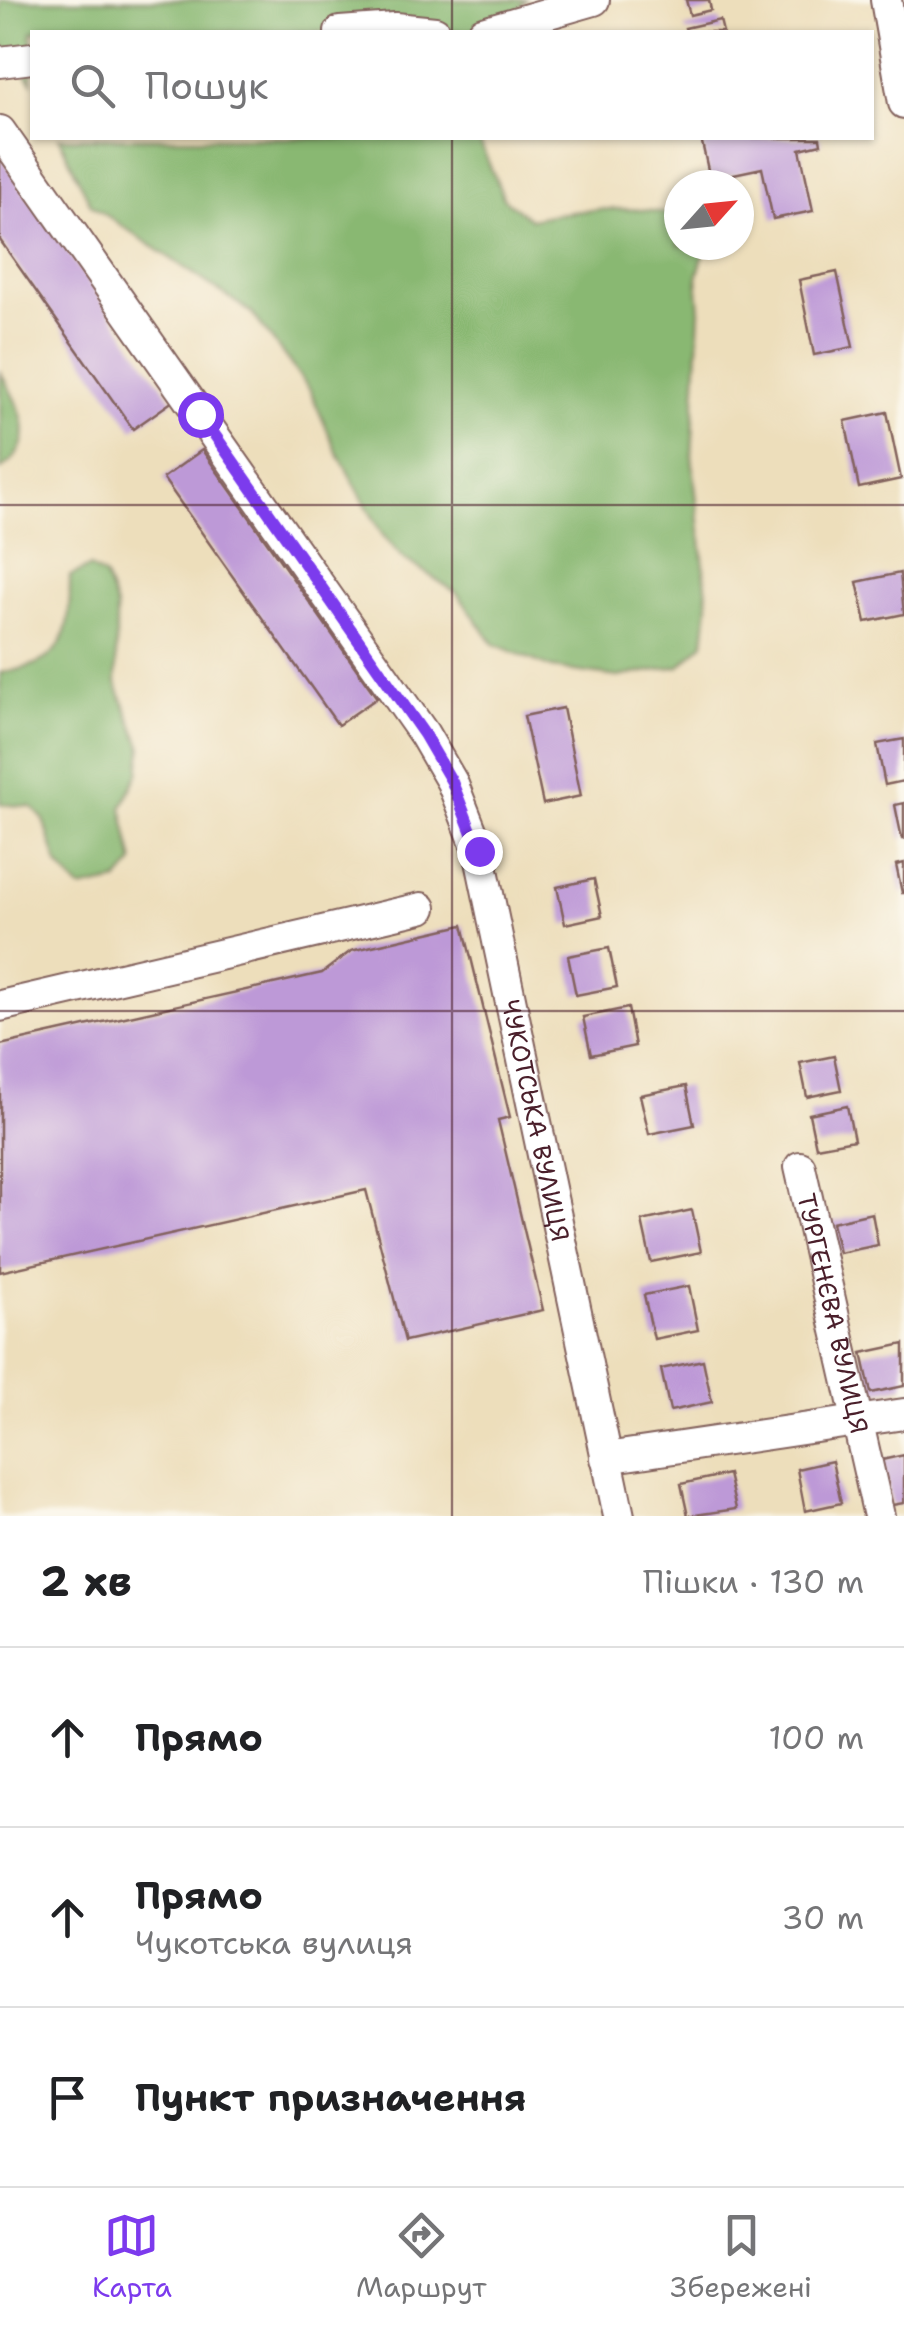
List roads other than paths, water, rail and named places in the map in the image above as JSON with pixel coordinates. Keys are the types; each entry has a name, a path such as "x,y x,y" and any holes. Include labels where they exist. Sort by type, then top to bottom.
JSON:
{"street":[{"path":"490,30 594,0"},
{"path":"886,0 904,103"},
{"path":"368,30 416,30"},
{"path":"0,62 30,58"},
{"name":"ЧУКОТСЬКА ВУЛИЦЯ","path":"0,131 424,734 452,782 479,851 618,1516"},
{"path":"0,1006 421,908"},
{"name":"ТУРГЕНЄВА ВУЛИЦЯ","path":"800,1167 880,1516"},
{"path":"606,1458 904,1414"}]}
